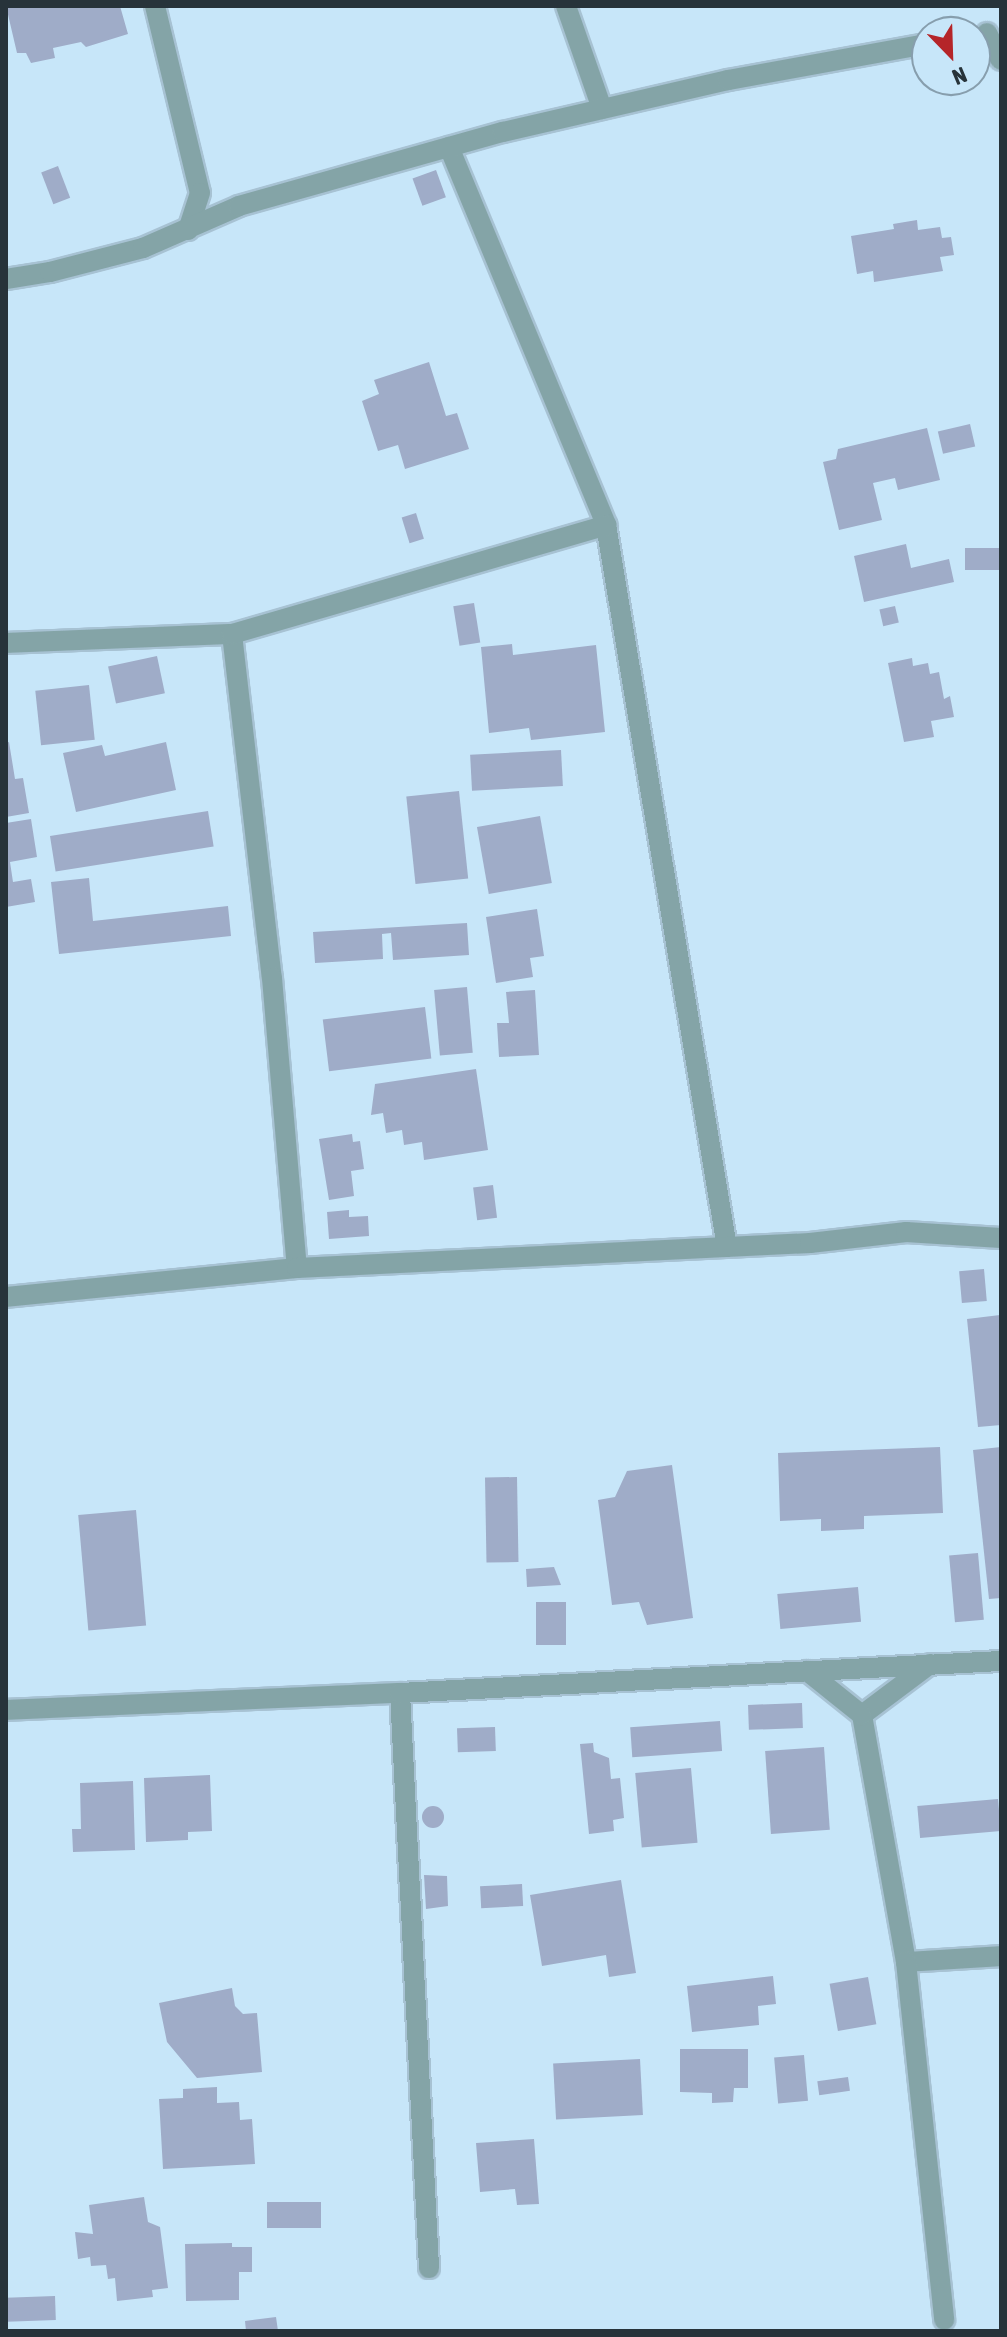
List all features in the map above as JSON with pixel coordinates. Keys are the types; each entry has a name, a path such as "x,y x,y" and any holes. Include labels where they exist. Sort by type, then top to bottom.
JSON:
{"street":[{"path":"155,6 200,193 188,230"},
{"path":"566,6 602,109"},
{"path":"991,39 1001,60"},
{"path":"6,279 50,272 143,248 239,206 449,147 728,80 911,47"},
{"path":"449,147 606,525 727,1247"},
{"path":"200,193 239,206"},
{"path":"6,643 232,634 606,525"},
{"path":"232,634 272,978 297,1268"},
{"path":"6,1297 297,1268 810,1243 906,1232 1001,1238"},
{"path":"6,1710 400,1693 1001,1661"},
{"path":"862,1715 930,1664"},
{"path":"807,1671 862,1715 906,1962 944,2320"},
{"path":"400,1693 429,2268"},
{"path":"906,1962 1001,1956"}],"building":[{"path":"6,6 120,6 128,34 86,47 81,42 53,48 55,58 31,63 26,53 17,53"},
{"path":"58,166 70,198 53,204 41,172"},
{"path":"436,170 446,197 422,206 413,179"},
{"path":"917,220 918,230 940,227 942,238 951,237 954,255 940,257 943,271 874,282 873,271 857,274 851,236 894,229 893,224"},
{"path":"429,362 446,416 457,413 469,449 405,469 398,445 378,451 362,401 379,394 374,380"},
{"path":"970,424 975,446 943,454 938,431"},
{"path":"927,428 940,480 898,490 895,478 873,483 882,520 839,530 823,462 836,459 838,449"},
{"path":"416,513 424,539 410,543 402,517"},
{"path":"906,544 911,568 949,559 954,582 864,602 854,556"},
{"path":"965,548 1001,548 1001,570 965,570"},
{"path":"474,603 480,643 460,646 453,606"},
{"path":"895,606 899,623 883,626 879,610"},
{"path":"512,644 513,655 596,645 605,732 531,740 529,728 489,733 481,647"},
{"path":"157,656 165,693 116,704 108,666"},
{"path":"912,658 913,666 928,663 930,674 939,672 944,699 950,696 954,717 931,721 934,737 904,742 888,663"},
{"path":"89,685 95,740 41,745 35,691"},
{"path":"9,742 15,779 23,778 29,813 6,817 6,743"},
{"path":"166,742 176,790 76,812 63,753 102,745 105,756"},
{"path":"561,750 563,786 472,791 470,755"},
{"path":"459,791 468,879 415,884 406,797"},
{"path":"208,811 214,847 56,872 50,836"},
{"path":"540,816 552,883 489,894 477,827"},
{"path":"31,819 37,857 10,862 13,882 31,879 35,902 6,907 6,823"},
{"path":"89,878 93,921 228,906 231,936 59,954 51,882"},
{"path":"537,909 544,956 530,958 533,977 496,983 486,917"},
{"path":"467,923 469,955 393,960 391,933 382,934 383,959 315,963 313,932"},
{"path":"467,987 473,1053 440,1056 434,990"},
{"path":"535,990 539,1055 499,1057 497,1023 509,1023 506,992"},
{"path":"425,1007 431,1059 329,1071 323,1020"},
{"path":"476,1069 488,1150 424,1160 422,1142 404,1145 402,1130 386,1133 383,1113 371,1115 375,1084"},
{"path":"352,1134 353,1142 360,1141 364,1169 351,1171 354,1196 329,1200 319,1139"},
{"path":"493,1185 497,1218 477,1220 473,1187"},
{"path":"349,1210 349,1217 368,1216 369,1236 329,1239 327,1212"},
{"path":"984,1269 987,1301 962,1303 959,1271"},
{"path":"1000,1315 1001,1425 978,1427 967,1319"},
{"path":"940,1447 943,1513 864,1516 864,1529 821,1531 821,1519 780,1521 778,1453"},
{"path":"1001,1447 1001,1598 989,1599 973,1450"},
{"path":"672,1465 693,1618 647,1625 639,1602 612,1605 598,1500 615,1497 627,1471"},
{"path":"517,1477 518,1562 486,1563 485,1478"},
{"path":"136,1510 146,1626 88,1631 78,1515"},
{"path":"978,1553 984,1620 955,1622 949,1556"},
{"path":"554,1567 561,1585 527,1587 526,1569"},
{"path":"858,1587 861,1622 780,1629 777,1594"},
{"path":"536,1602 566,1602 566,1645 536,1645"},
{"path":"802,1703 803,1728 749,1730 748,1705"},
{"path":"720,1721 722,1751 632,1757 630,1727"},
{"path":"495,1727 496,1751 458,1752 457,1728"},
{"path":"593,1743 594,1752 609,1758 611,1779 620,1778 624,1818 613,1820 614,1831 589,1834 580,1744"},
{"path":"824,1747 830,1830 771,1834 765,1751"},
{"path":"691,1768 698,1843 642,1848 635,1773"},
{"path":"210,1775 212,1831 188,1832 188,1840 146,1842 144,1778"},
{"path":"133,1781 135,1850 73,1852 72,1829 81,1829 80,1783"},
{"path":"998,1799 1001,1831 920,1838 917,1806"},
{"path":"433,1806 441,1809 444,1817 441,1825 433,1828 425,1825 422,1817 425,1809"},
{"path":"424,1875 447,1876 448,1906 426,1909"},
{"path":"621,1880 636,1973 609,1977 606,1955 542,1966 530,1895"},
{"path":"522,1884 523,1906 481,1908 480,1886"},
{"path":"773,1976 776,2004 758,2006 759,2025 692,2032 687,1986"},
{"path":"868,1977 876,2024 838,2031 830,1984"},
{"path":"232,1988 235,2006 243,2014 257,2013 262,2072 197,2078 167,2042 159,2003"},
{"path":"680,2049 748,2049 748,2088 734,2088 733,2102 712,2103 712,2093 680,2092"},
{"path":"804,2055 808,2101 778,2103 774,2058"},
{"path":"640,2059 643,2115 556,2119 553,2064"},
{"path":"848,2077 850,2091 819,2095 817,2081"},
{"path":"217,2087 217,2103 239,2102 240,2120 252,2119 255,2164 163,2169 159,2099 183,2098 183,2089"},
{"path":"534,2139 539,2204 517,2205 515,2189 480,2192 476,2143"},
{"path":"144,2197 148,2222 160,2227 168,2288 152,2290 153,2297 117,2301 115,2278 108,2279 106,2265 91,2266 90,2257 78,2259 75,2232 93,2234 89,2205"},
{"path":"267,2202 321,2202 321,2228 267,2228"},
{"path":"232,2243 232,2247 252,2247 252,2272 239,2272 239,2300 186,2301 185,2244"},
{"path":"55,2296 56,2320 7,2322 6,2298"},
{"path":"276,2317 278,2331 246,2331 245,2321"}]}
